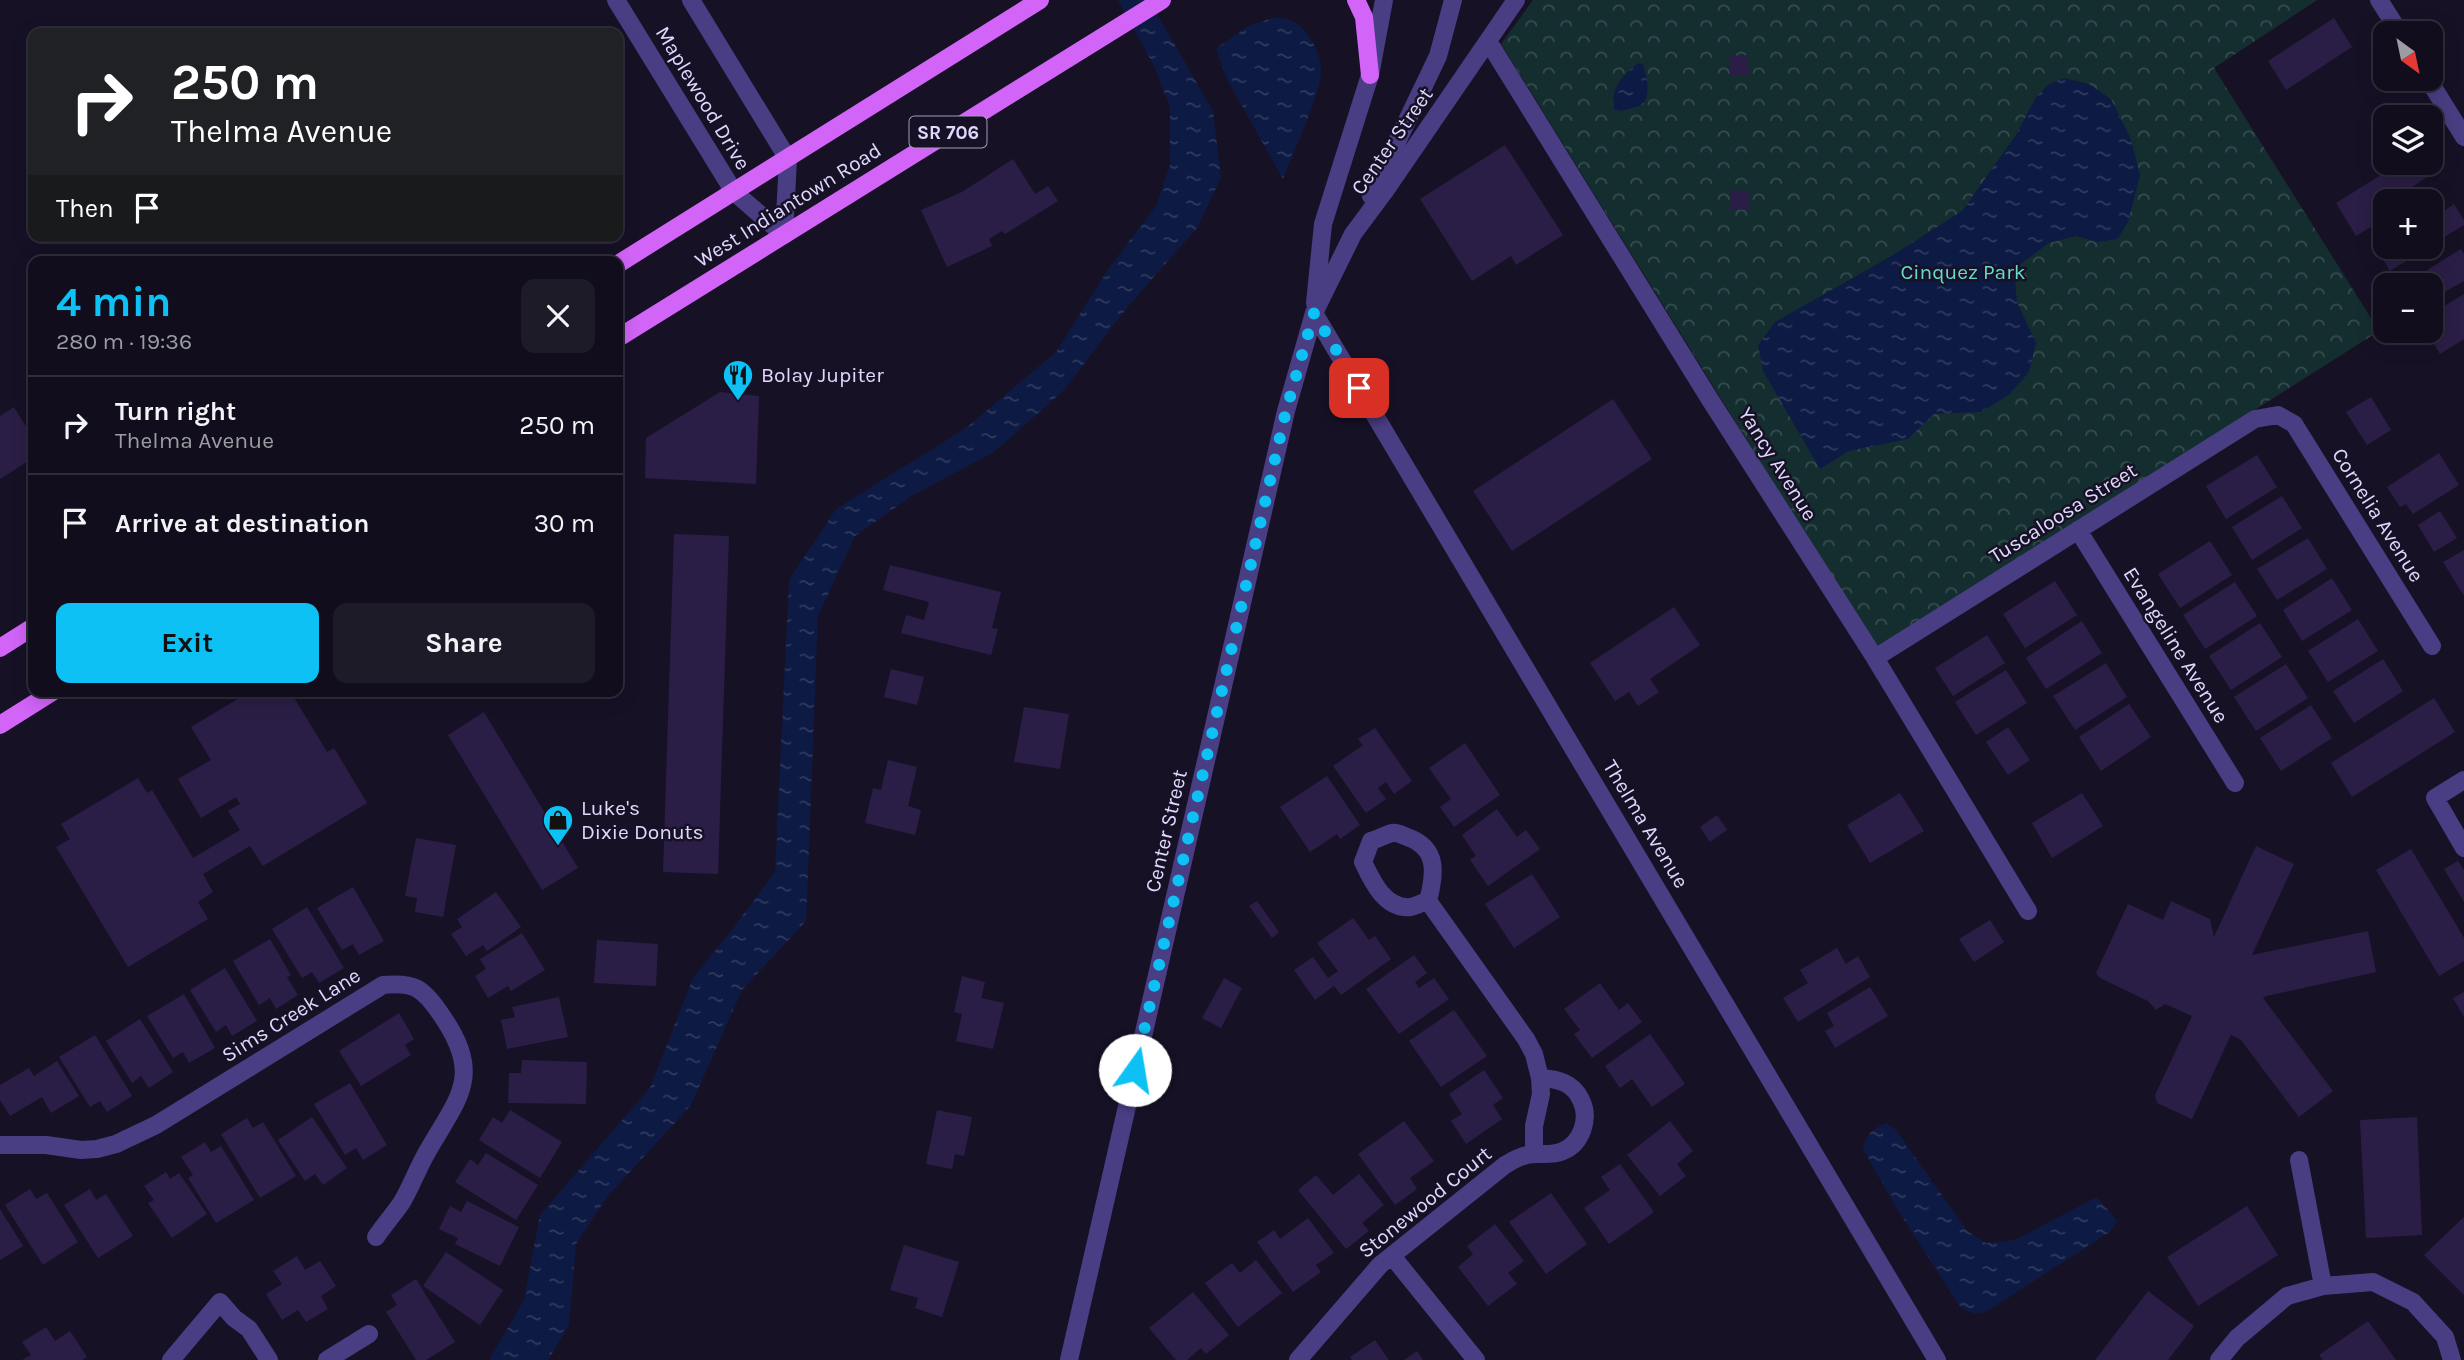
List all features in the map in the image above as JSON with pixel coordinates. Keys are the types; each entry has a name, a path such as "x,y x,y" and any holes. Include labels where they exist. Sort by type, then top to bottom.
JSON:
{"main road":[{"name":"West Indiantown Road","path":"623,261 1040,0"},
{"name":"West Indiantown Road","path":"623,335 1161,0"},
{"path":"1356,0 1364,18 1370,75"},
{"path":"0,648 28,630"},
{"path":"0,725 44,697"}],"street":[{"name":"Maplewood Drive","path":"616,0 734,192 784,234"},
{"name":"Maplewood Drive","path":"691,0 788,159"},
{"name":"Center Street","path":"1069,1360 1286,411 1314,313 1323,224 1370,75 1384,0"},
{"path":"1353,234 1438,56 1453,0"},
{"name":"Center Street","path":"1314,313 1353,234 1516,0"},
{"path":"2379,0 2392,21"},
{"name":"Yancy Avenue","path":"1488,41 1709,398 1875,658 2028,911"},
{"path":"2435,91 2464,137"},
{"path":"784,234 788,159"},
{"name":"Thelma Avenue","path":"1314,313 1937,1360"},
{"name":"Tuscaloosa Street","path":"1875,658 2255,419 2278,415"},
{"name":"Cornelia Avenue","path":"2278,415 2294,424 2432,646"},
{"name":"Evangeline Avenue","path":"2078,530 2235,783"},
{"path":"2464,780 2435,798 2464,848"},
{"path":"1395,832 1414,839 1426,848 1433,859 1434,878 1428,901 1411,907 1393,904 1376,889 1363,862 1371,841 1395,832"},
{"path":"1428,901 1527,1039 1534,1054 1541,1094 1534,1126 1534,1154"},
{"name":"Sims Creek Lane","path":"0,1145 46,1145 81,1150 116,1144 156,1125 383,985 403,983 425,992 445,1020 460,1048 464,1065 462,1087 454,1108 401,1203 376,1237"},
{"name":"Stonewood Court","path":"1298,1360 1369,1276 1505,1165 1519,1157 1563,1151 1576,1142 1583,1129 1585,1113 1581,1099 1572,1087 1558,1079 1540,1078"},
{"path":"2299,1160 2323,1286"},
{"path":"1392,1256 1476,1360"},
{"path":"2219,1360 2237,1338 2287,1296 2323,1286 2373,1282 2413,1302 2445,1337 2452,1360"},
{"path":"171,1360 220,1302 248,1329 270,1360"},
{"path":"327,1360 369,1334"}],"green space":[{"name":"Cinquez Park","path":"1533,0 2317,0 2214,68 2373,321 2373,335 1877,650 1501,44"}],"water":[{"path":"1118,0 1149,0 1213,111 1221,178 1197,228 1130,304 1062,392 994,452 913,495 855,536 818,616 806,921 742,990 691,1105 607,1197 576,1244 569,1325 548,1360 489,1360 524,1300 540,1215 650,1088 693,978 775,872 789,580 836,509 966,428 1056,352 1109,268 1156,206 1170,165 1170,107 1154,66"},
{"path":"1273,18 1290,20 1302,28 1315,48 1321,69 1312,108 1283,179 1227,79 1216,49 1248,26"},
{"path":"1639,63 1643,65 1648,85 1643,105 1621,111 1614,109 1614,94 1619,82"},
{"path":"2064,78 2089,84 2111,99 2130,137 2140,175 2128,222 2118,239 2097,242 2076,236 2049,243 2014,269 2017,302 2036,343 2029,372 2009,395 1981,412 1934,414 1908,439 1849,451 1820,469 1763,371 1758,345 1775,322 1893,255 1962,211 2016,135 2036,97 2049,84"},
{"path":"1886,1123 1896,1130 1967,1231 1986,1243 2015,1240 2097,1197 2117,1221 2111,1231 1986,1312 1974,1314 1960,1307 1896,1207 1863,1149 1870,1133"}],"building":[{"path":"2334,18 2352,47 2286,90 2268,61"},
{"path":"1748,55 1749,75 1730,76 1729,56"},
{"path":"1505,145 1563,235 1516,265 1511,256 1472,281 1420,199"},
{"path":"1013,159 1035,194 1048,186 1058,201 1005,234 1002,231 989,239 992,246 947,267 921,210 962,192"},
{"path":"2381,175 2430,175 2409,189 2373,189 2373,225 2356,236 2336,203"},
{"path":"1731,190 1750,191 1749,210 1730,209"},
{"path":"2454,204 2464,220 2464,225 2443,238 2443,212"},
{"path":"2461,249 2464,254 2464,281 2443,293 2443,273 2429,273 2427,270"},
{"path":"2383,259 2410,259 2390,271"},
{"path":"2464,294 2464,339 2440,354 2433,343 2443,343 2443,307"},
{"path":"720,392 759,396 756,484 645,478 646,438"},
{"path":"2371,397 2391,430 2367,445 2346,412"},
{"path":"1613,399 1652,459 1512,551 1473,491"},
{"path":"14,407 28,430 28,461 0,479 0,416"},
{"path":"2439,453 2459,485 2413,514 2406,504 2400,507 2387,487"},
{"path":"2257,455 2277,487 2226,519 2206,486"},
{"path":"2282,496 2302,528 2252,560 2232,527"},
{"path":"2440,511 2457,538 2434,552 2418,525"},
{"path":"674,534 729,536 718,874 663,872"},
{"path":"2308,538 2327,569 2277,600 2257,569"},
{"path":"2210,541 2232,575 2180,608 2158,574"},
{"path":"2464,550 2464,596 2443,562"},
{"path":"890,565 1001,592 992,628 998,629 991,655 901,633 906,615 924,620 929,602 883,590"},
{"path":"2332,578 2352,610 2302,641 2283,610"},
{"path":"2055,581 2077,615 2025,648 2003,614"},
{"path":"2235,582 2257,616 2205,649 2183,615"},
{"path":"1674,607 1700,645 1650,679 1659,692 1638,706 1629,692 1615,701 1590,663"},
{"path":"2358,619 2378,651 2328,682 2308,651"},
{"path":"2082,621 2102,653 2046,689 2026,658"},
{"path":"2260,623 2282,657 2231,690 2209,656"},
{"path":"1987,635 2005,663 1953,696 1935,668"},
{"path":"2383,659 2403,691 2354,723 2333,691"},
{"path":"2106,663 2127,697 2075,730 2053,696"},
{"path":"2286,664 2308,698 2256,731 2234,697"},
{"path":"891,669 924,677 917,705 884,697"},
{"path":"2006,670 2027,703 1976,735 1955,702"},
{"path":"241,697 294,697 327,752 334,748 367,803 263,866 250,846 203,874 213,892 198,902 208,919 128,967 56,847 70,839 61,824 138,778 147,793 152,790 193,858 240,830 228,811 240,804 236,797 201,818 178,779 211,760 191,727"},
{"path":"2434,698 2455,732 2352,797 2331,763"},
{"path":"2129,704 2151,737 2101,771 2079,737"},
{"path":"2311,705 2332,738 2281,771 2260,738"},
{"path":"1024,707 1069,714 1060,769 1014,762"},
{"path":"484,712 578,868 542,890 448,735"},
{"path":"2008,727 2030,760 2008,775 1986,742"},
{"path":"1375,728 1412,781 1394,794 1386,782 1378,788 1386,799 1366,813 1333,766 1363,745 1358,739"},
{"path":"1465,743 1500,795 1454,827 1440,807 1451,799 1429,768"},
{"path":"888,760 917,767 908,806 921,810 915,835 865,823 873,788 881,790"},
{"path":"1327,776 1360,825 1340,839 1337,834 1310,852 1280,807"},
{"path":"1900,793 1924,831 1870,863 1847,825"},
{"path":"2082,793 2103,826 2052,858 2032,823"},
{"path":"1497,809 1517,837 1526,830 1540,849 1488,886 1470,860 1476,856 1462,835"},
{"path":"1717,815 1727,830 1710,842 1700,827"},
{"path":"416,838 456,845 443,917 415,912 417,898 405,896"},
{"path":"2256,846 2294,864 2252,955 2368,931 2376,972 2263,998 2333,1091 2299,1117 2241,1040 2231,1035 2192,1119 2157,1103 2155,1095 2192,1016 2165,1004 2156,1010 2148,1001 2100,978 2096,973 2128,904 2163,920 2171,901 2210,919 2214,937"},
{"path":"2411,849 2464,938 2464,961 2439,976 2376,870"},
{"path":"2458,861 2464,870 2464,902 2444,869"},
{"path":"1532,874 1560,917 1514,948 1485,904"},
{"path":"353,887 384,941 359,955 353,944 342,950 317,908"},
{"path":"496,892 521,927 487,951 483,945 466,956 451,934 462,927 457,919"},
{"path":"1257,901 1279,932 1272,938 1249,906"},
{"path":"307,907 344,968 319,983 312,972 302,978 272,929"},
{"path":"1353,918 1369,940 1375,936 1391,959 1341,995 1334,986 1315,1000 1294,970 1313,957 1328,978 1338,971 1317,943"},
{"path":"1990,920 2004,942 1974,962 1959,939"},
{"path":"522,933 545,970 511,991 508,986 488,998 475,976 486,969 480,959"},
{"path":"270,939 291,975 287,977 298,995 276,1009 270,998 259,1005 233,961"},
{"path":"597,940 658,944 656,986 594,983"},
{"path":"1837,948 1846,964 1858,956 1870,977 1798,1022 1783,998 1808,983 1800,970"},
{"path":"1414,955 1427,973 1415,982 1419,988 1434,978 1449,999 1399,1034 1366,989"},
{"path":"225,968 257,1021 232,1036 226,1025 216,1032 190,990"},
{"path":"962,976 985,982 981,998 1004,1003 993,1049 956,1041 962,1014 954,1012"},
{"path":"1224,978 1242,988 1221,1028 1202,1018"},
{"path":"1600,983 1619,1010 1628,1003 1642,1022 1592,1058 1574,1034 1580,1030 1564,1009"},
{"path":"1870,987 1888,1016 1835,1048 1825,1031 1834,1026 1827,1013"},
{"path":"2464,992 2464,1017 2453,998"},
{"path":"184,994 215,1048 189,1063 183,1052 173,1058 147,1016"},
{"path":"559,997 568,1037 507,1049 501,1020 515,1017 512,1007"},
{"path":"1454,1010 1487,1056 1441,1087 1409,1041"},
{"path":"399,1013 414,1039 405,1045 411,1055 361,1086 339,1051"},
{"path":"140,1019 173,1072 149,1088 141,1076 132,1083 106,1041"},
{"path":"1650,1034 1685,1084 1652,1107 1632,1079 1620,1088 1605,1066"},
{"path":"95,1035 132,1096 107,1112 100,1101 90,1107 59,1057"},
{"path":"522,1060 587,1062 586,1104 508,1103 509,1073 521,1073"},
{"path":"57,1061 79,1096 51,1113 42,1097 10,1116 0,1100 0,1085 29,1068 34,1076"},
{"path":"1484,1070 1503,1098 1493,1105 1502,1119 1466,1144 1451,1121 1462,1114 1449,1094"},
{"path":"350,1083 387,1145 363,1160 356,1148 345,1155 314,1104"},
{"path":"510,1110 562,1142 540,1178 479,1140 493,1117 502,1123"},
{"path":"937,1110 972,1117 964,1156 955,1154 952,1169 926,1164"},
{"path":"312,1117 347,1168 323,1185 315,1174 305,1181 278,1140"},
{"path":"2417,1117 2422,1235 2366,1238 2360,1120"},
{"path":"247,1118 253,1128 263,1122 296,1176 260,1198 221,1134"},
{"path":"1404,1121 1434,1161 1410,1178 1417,1189 1395,1205 1358,1154"},
{"path":"1670,1121 1693,1151 1677,1164 1686,1176 1660,1196 1627,1155"},
{"path":"205,1142 211,1152 221,1146 254,1200 216,1223 188,1178 193,1175 181,1157"},
{"path":"486,1153 538,1185 516,1220 455,1182 470,1159 478,1165"},
{"path":"1620,1164 1654,1212 1609,1244 1584,1208 1610,1190 1601,1177"},
{"path":"166,1172 170,1179 179,1173 207,1214 172,1238 148,1203 154,1200 144,1186"},
{"path":"1359,1174 1384,1205 1362,1223 1369,1231 1346,1249 1298,1190 1316,1175 1333,1195"},
{"path":"30,1189 36,1199 47,1193 78,1242 43,1265 5,1205"},
{"path":"90,1189 96,1200 106,1194 133,1236 98,1258 64,1205"},
{"path":"1551,1193 1587,1244 1546,1274 1509,1222"},
{"path":"467,1201 519,1227 500,1266 455,1244 458,1238 439,1229 450,1206 461,1212"},
{"path":"2247,1206 2278,1255 2198,1306 2167,1257"},
{"path":"0,1209 23,1246 0,1260"},
{"path":"2464,1217 2464,1295 2424,1255"},
{"path":"1308,1218 1334,1253 1316,1265 1321,1272 1293,1292 1257,1242 1274,1230 1280,1239"},
{"path":"1495,1224 1524,1261 1508,1273 1517,1284 1488,1306 1458,1267 1473,1254 1467,1246"},
{"path":"904,1245 959,1262 942,1317 915,1308 918,1298 890,1290"},
{"path":"446,1252 503,1290 480,1325 423,1286"},
{"path":"297,1256 305,1270 320,1261 336,1286 321,1296 328,1309 306,1322 298,1310 282,1320 266,1294 282,1284 273,1271"},
{"path":"1256,1260 1282,1293 1238,1327 1205,1283 1232,1263 1240,1273"},
{"path":"416,1279 455,1342 426,1360 416,1360 386,1312 397,1305 391,1295"},
{"path":"2148,1291 2194,1326 2168,1360 2095,1360"},
{"path":"1193,1292 1229,1335 1206,1354 1201,1348 1187,1360 1176,1360 1149,1328"},
{"path":"2368,1321 2396,1360 2323,1360 2319,1355"},
{"path":"46,1327 55,1341 70,1331 87,1357 82,1360 22,1360 31,1355 22,1342"},
{"path":"1375,1340 1389,1360 1352,1360 1350,1357"},
{"path":"1417,1351 1423,1360 1404,1360"}],"place":[{"name":"Bolay Jupiter","path":"738,402"},
{"name":"Luke's Dixie Donuts","path":"558,847"}],"route":[{"path":"1135,1070 1286,411 1314,313 1359,388"}]}
